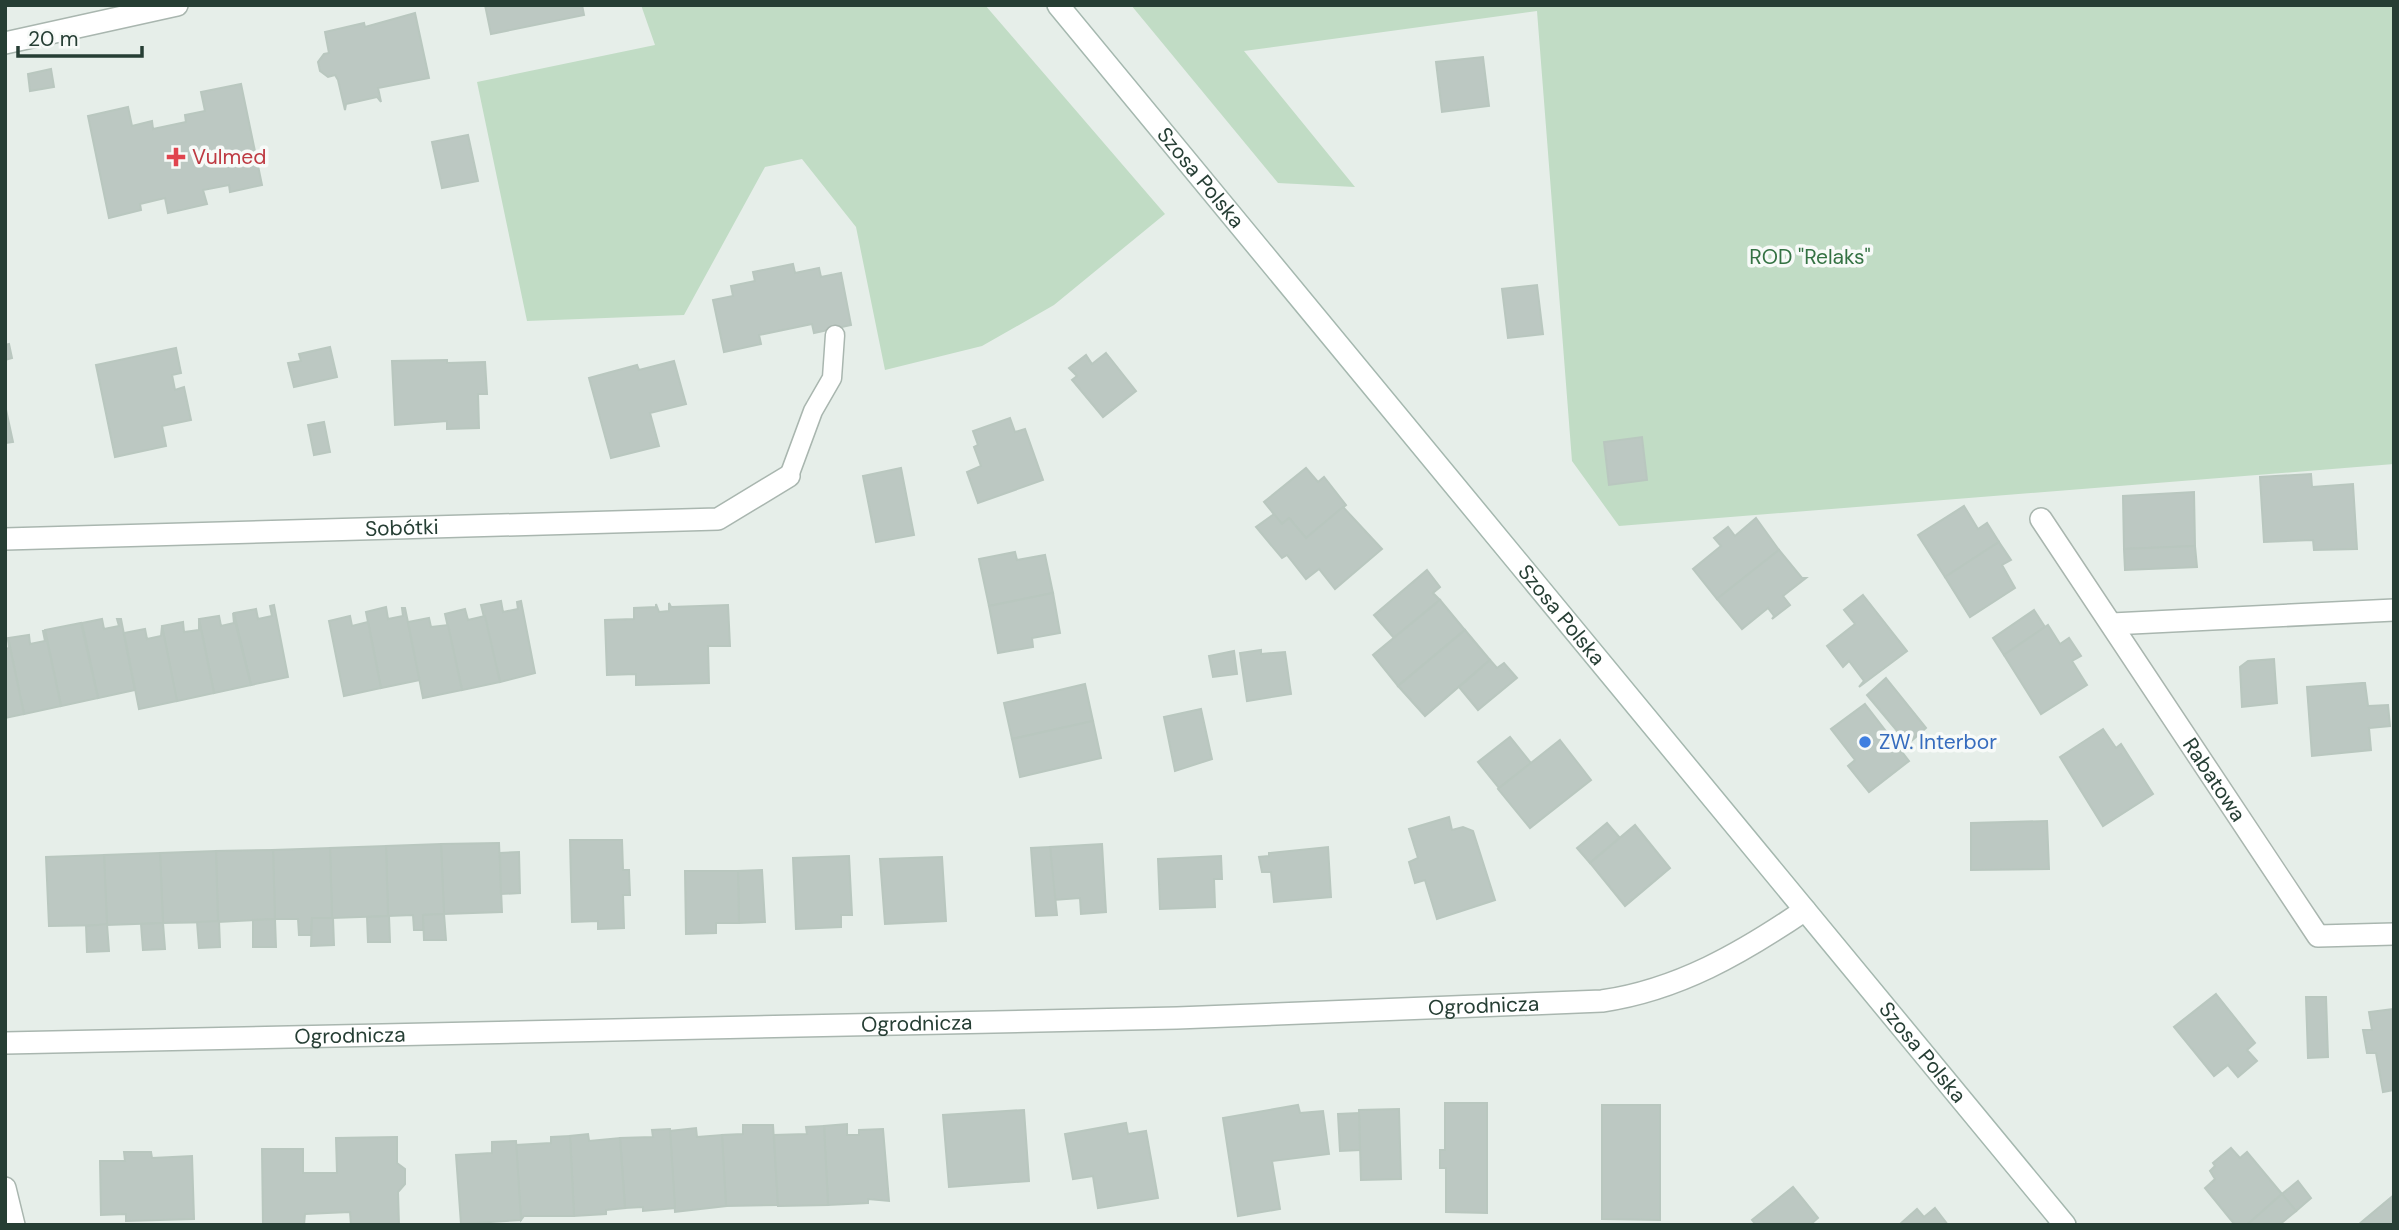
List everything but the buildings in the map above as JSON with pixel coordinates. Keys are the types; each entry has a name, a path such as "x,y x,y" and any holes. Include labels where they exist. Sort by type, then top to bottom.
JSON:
{"street":[{"path":"5,43 177,5"},
{"name":"Szosa Polska","path":"1058,5 2065,1225"},
{"name":"Sobótki","path":"5,539 718,519 789,476"},
{"name":"Rabatowa","path":"2041,519 2318,936 2394,934"},
{"path":"2112,624 2394,610"},
{"name":"Ogrodnicza","path":"5,1043 1177,1018 1601,1001 1633,997 1690,978 1753,945 1805,910"},
{"path":"5,1188 14,1225"}],"lane":[{"path":"789,476 813,411 832,378 835,335"}],"green space":[{"path":"641,5 985,5 1165,214 1054,305 982,346 885,370 856,227 802,159 765,167 684,315 527,321 477,82 655,45"},
{"name":"ROD \"Relaks\"","path":"1131,5 2394,5 2394,464 1619,526 1572,461 1537,11 1244,51 1355,187 1278,183"}],"place":[{"name":"Vulmed","path":"176,157"},
{"name":"ZW. Interbor","path":"1865,742"}]}
